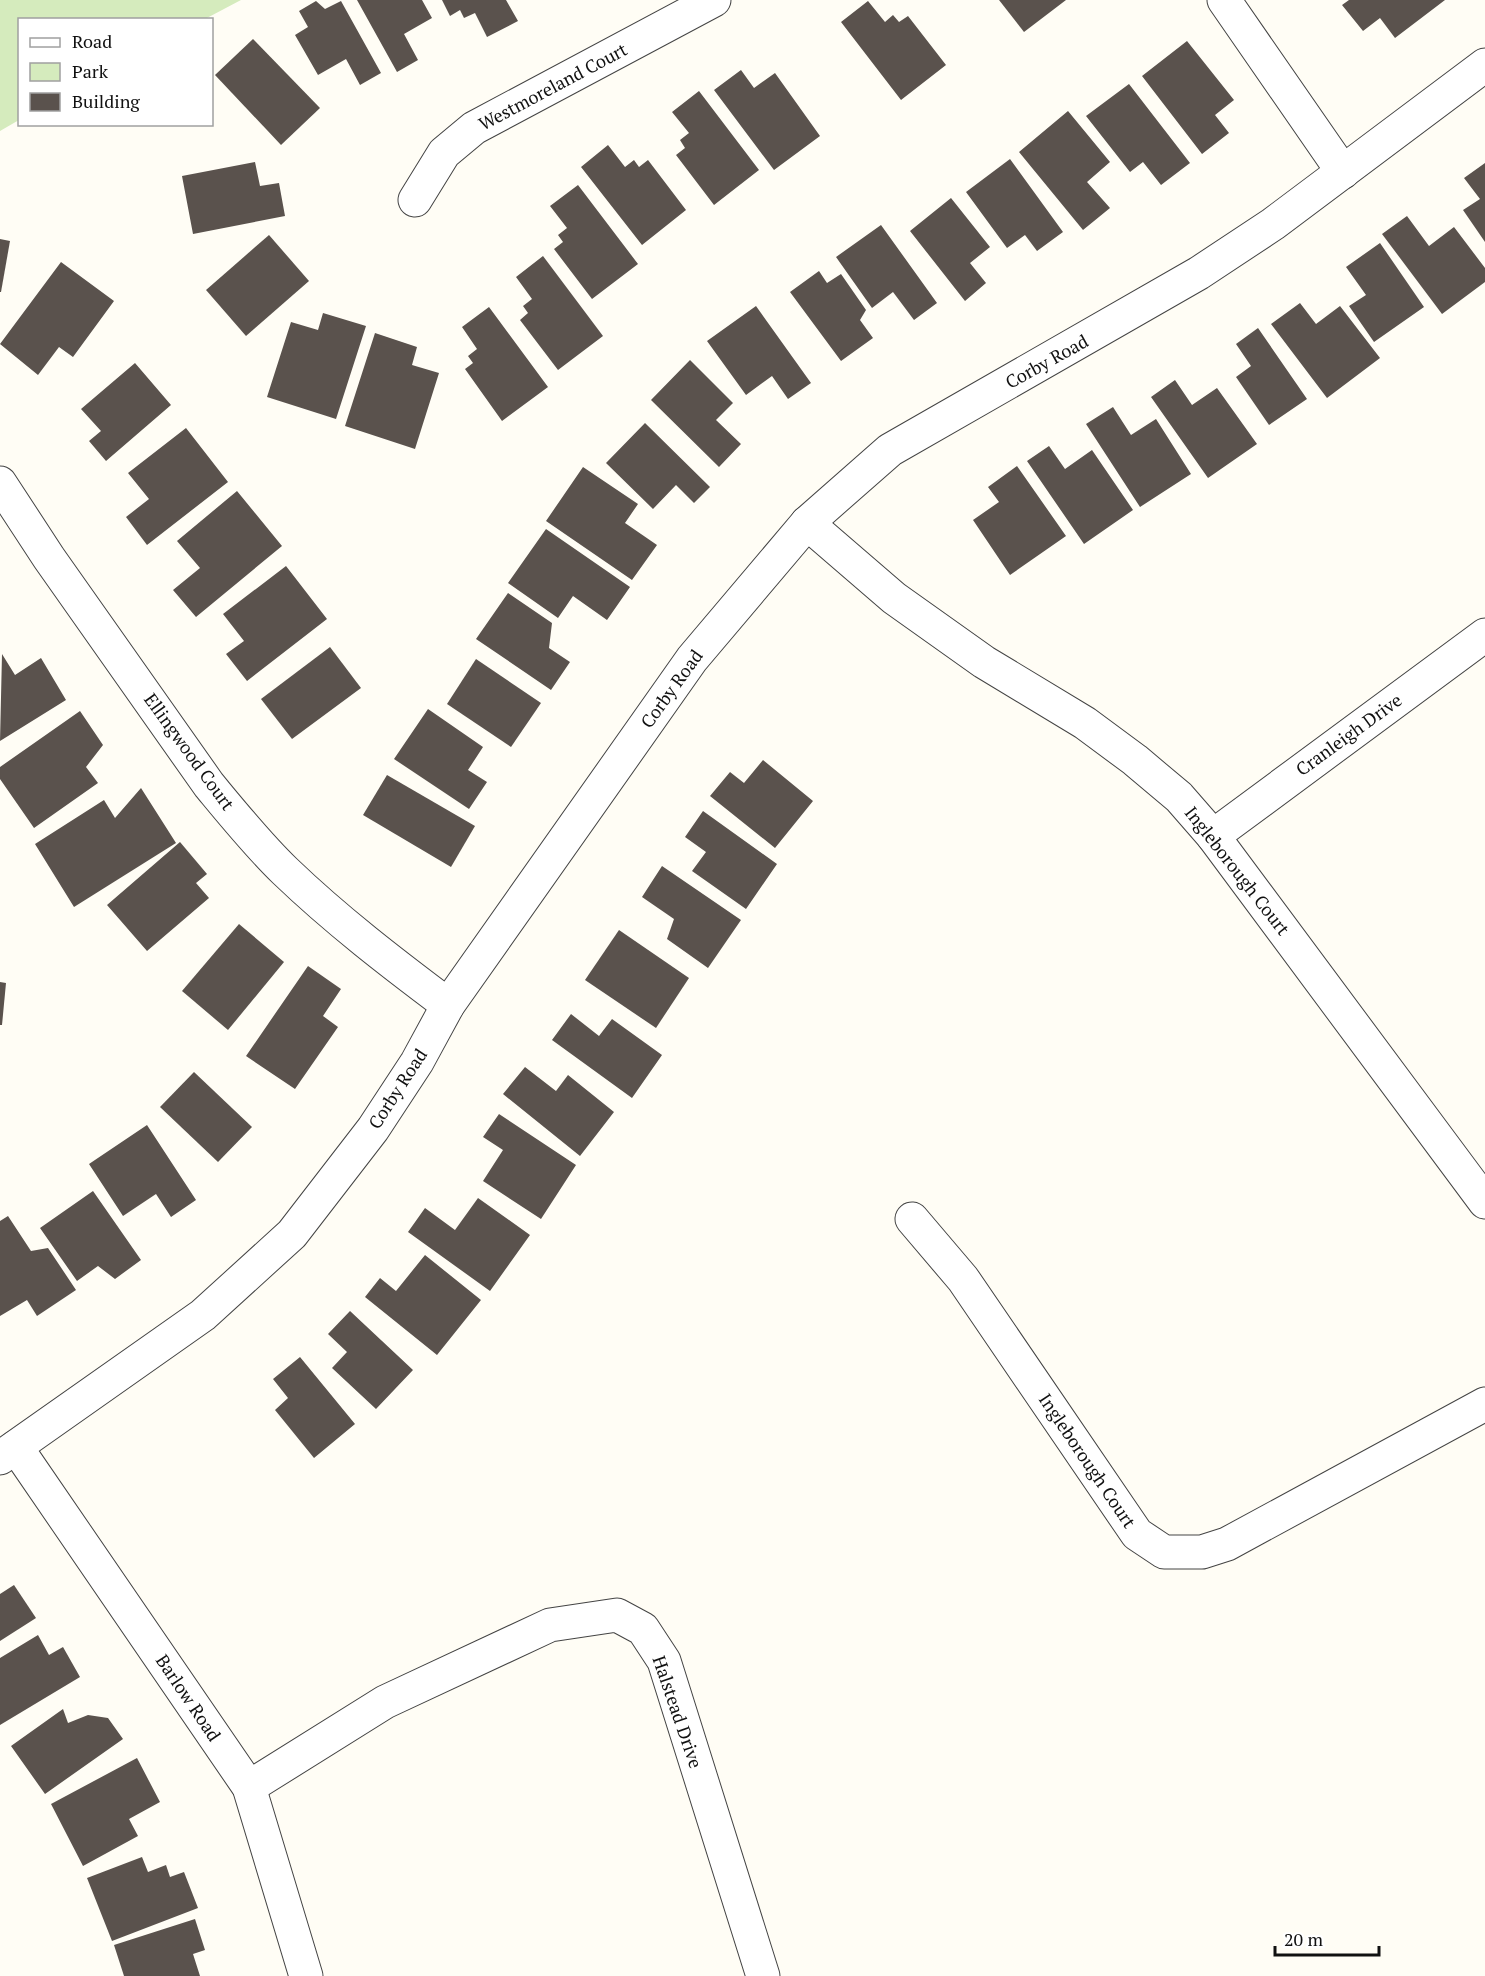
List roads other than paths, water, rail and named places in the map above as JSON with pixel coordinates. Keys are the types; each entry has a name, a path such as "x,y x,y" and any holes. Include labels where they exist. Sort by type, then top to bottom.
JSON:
{"street":[{"name":"Westmoreland Court","path":"415,200 444,153 474,128 714,0"},
{"path":"1224,0 1343,172"},
{"name":"Corby Road","path":"8,1452 203,1315 292,1234 373,1129 417,1062 448,1005 692,659 807,523 890,450 1199,273 1273,224 1485,65"},
{"name":"Ellingwood Court","path":"0,483 49,558 208,785 237,819 284,870 328,910 448,1005"},
{"name":"Ingleborough Court","path":"807,523 894,598 984,662 1085,723 1135,760 1179,797 1213,836 1485,1202"},
{"name":"Cranleigh Drive","path":"1213,836 1485,635"},
{"name":"Ingleborough Court","path":"912,1219 963,1279 1137,1534 1164,1552 1202,1552 1227,1544 1485,1404"},
{"name":"Barlow Road","path":"8,1452 249,1787 306,1976"},
{"name":"Halstead Drive","path":"249,1787 385,1702 436,1676 550,1625 618,1615 643,1629 664,1661 763,1976"}]}
